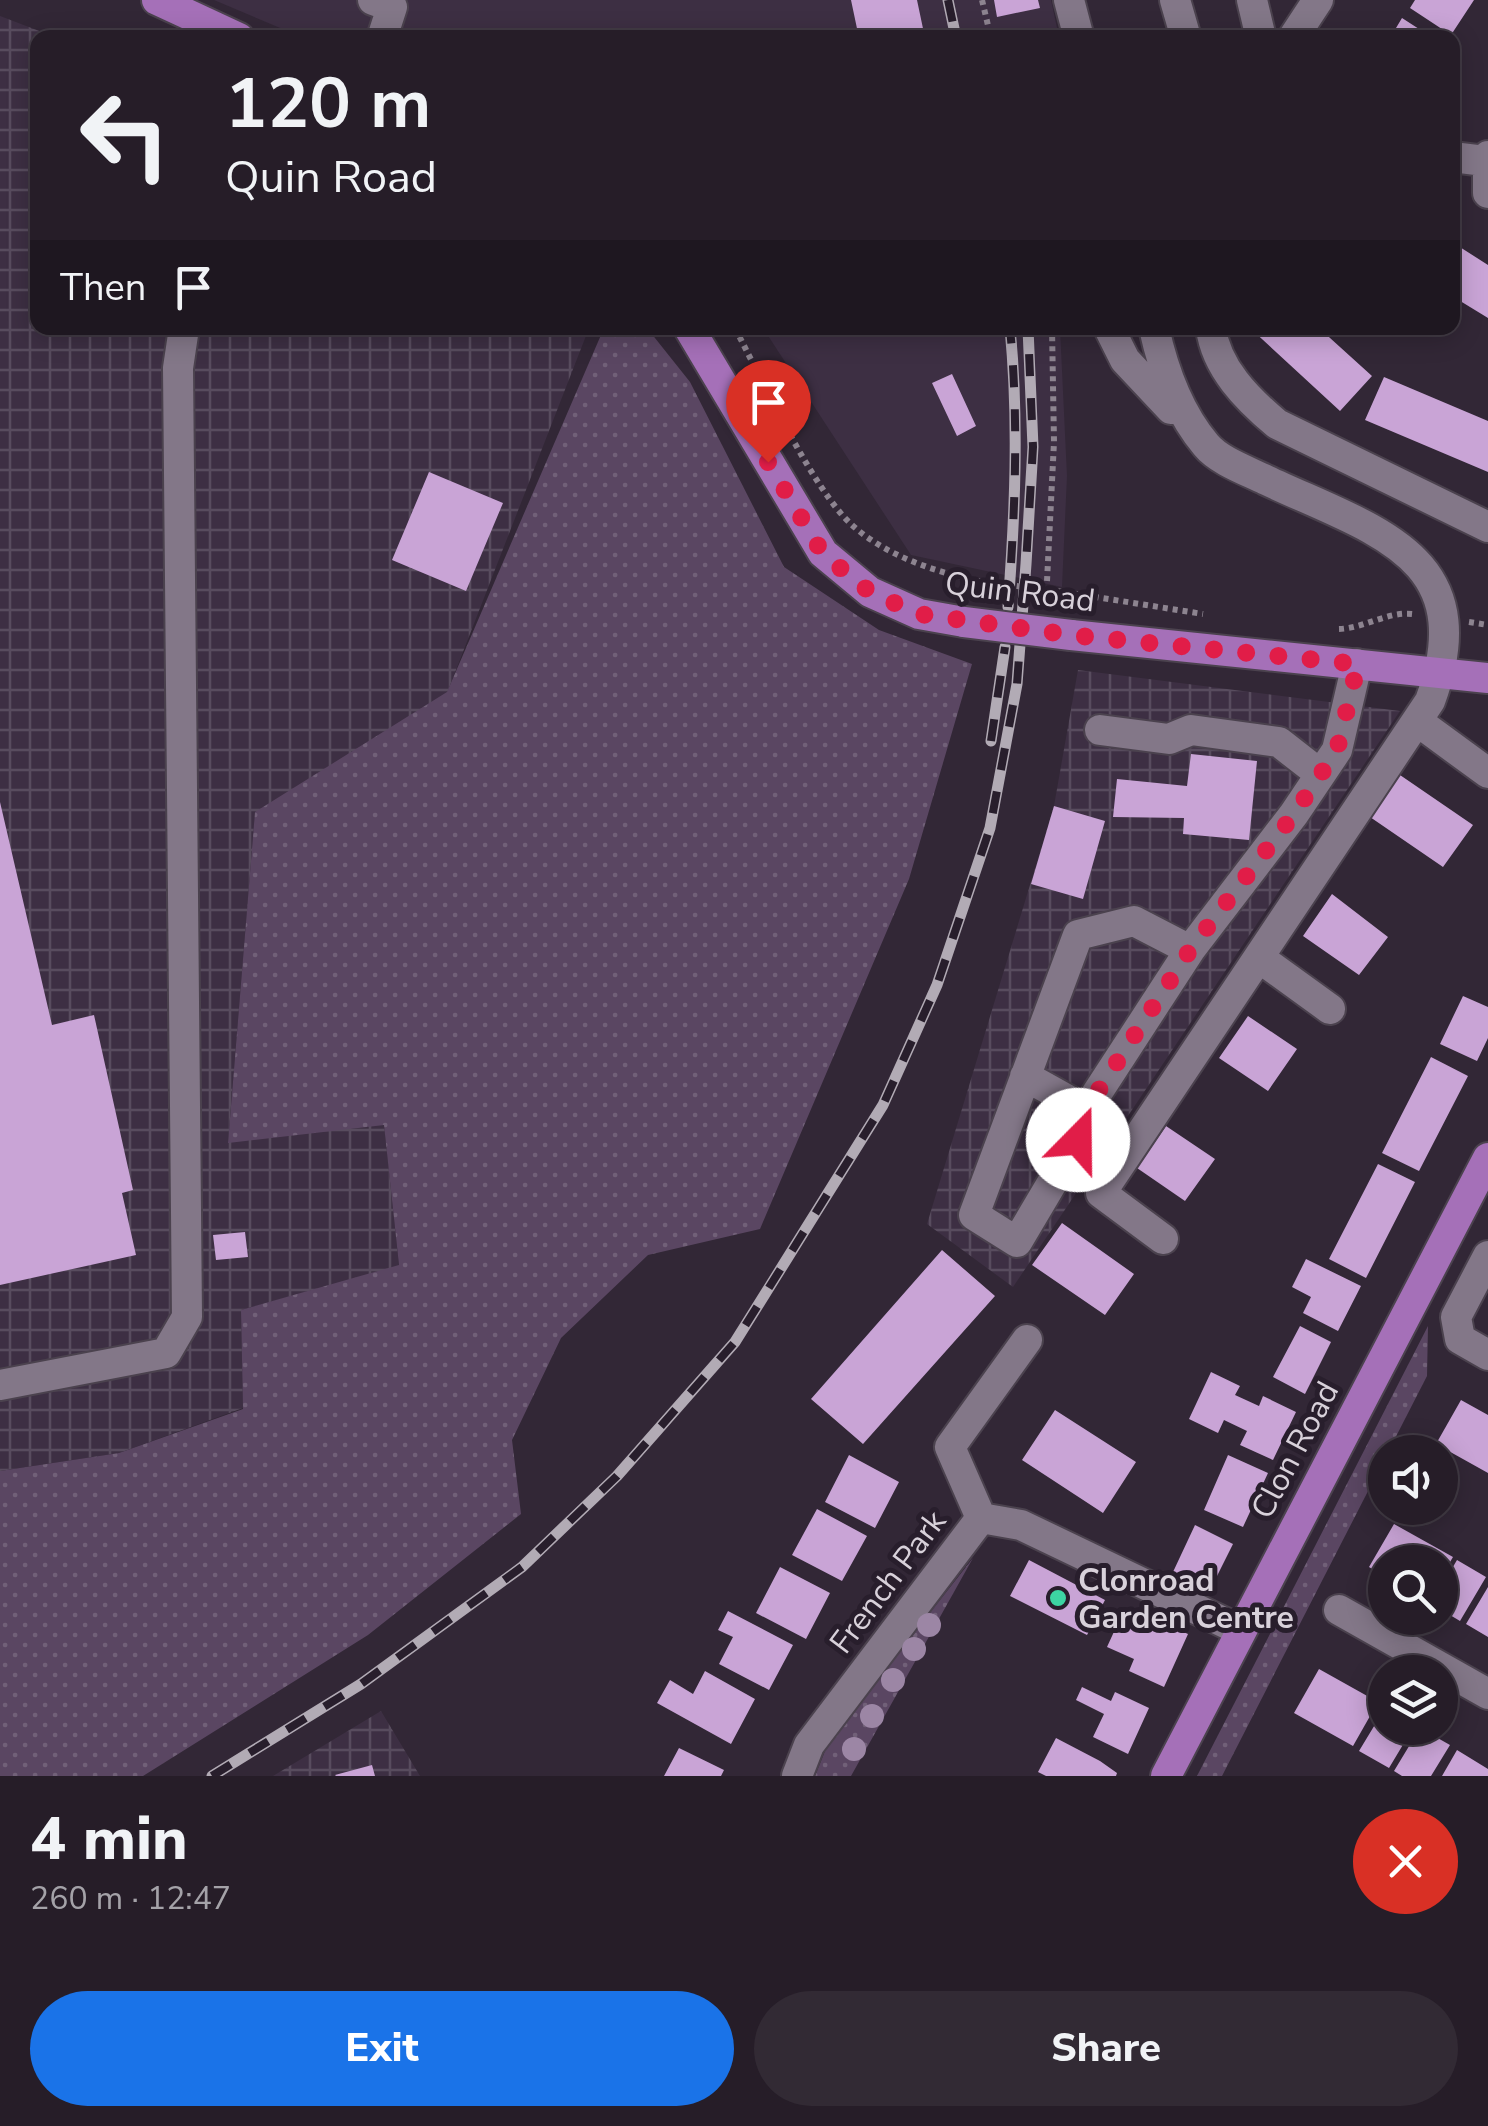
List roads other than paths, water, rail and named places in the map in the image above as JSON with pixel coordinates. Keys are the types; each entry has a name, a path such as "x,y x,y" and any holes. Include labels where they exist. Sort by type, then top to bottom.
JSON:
{"main road":[{"path":"157,0 222,30"},
{"name":"Quin Road","path":"693,335 823,554 870,592 919,614 1071,635 1488,678"},
{"name":"Clon Road","path":"1166,1776 1488,1158"}],"street":[{"path":"1068,0 1076,30"},
{"path":"1175,0 1184,30"},
{"path":"1252,0 1259,30"},
{"path":"1299,30 1318,0"},
{"path":"383,30 385,2"},
{"path":"1460,157 1486,159 1488,193"},
{"path":"0,1386 166,1353 187,1317 178,388 183,335"},
{"path":"1112,335 1125,360 1208,447 1246,470 1386,536 1411,554 1432,577 1442,609 1440,673 1417,721 1100,1194 1163,1238"},
{"path":"1155,335 1163,373 1208,447"},
{"path":"1213,335 1233,378 1249,400 1277,424 1488,527"},
{"path":"1190,950 1134,922 1078,935 974,1215 1017,1242 1078,1140 1086,1110 1190,950 1337,750 1358,664"},
{"path":"1417,721 1488,773"},
{"path":"1100,730 1169,739 1192,730 1279,742 1320,774"},
{"path":"1261,959 1330,1009"},
{"path":"1025,1076 1086,1110"},
{"path":"1488,1256 1456,1317 1460,1338 1488,1355"},
{"path":"981,1518 950,1447 1027,1340"},
{"name":"French Park","path":"798,1776 809,1745 981,1518 1021,1525 1240,1630"},
{"path":"1339,1610 1488,1694"}],"railway":[{"path":"948,0 954,30"},
{"path":"1008,607 1015,468 1010,335"},
{"path":"212,1776 361,1684 522,1567 617,1476 735,1342 883,1105 937,985 990,828 1017,684 1033,447 1028,335"},
{"path":"991,741 1005,647"}],"place":[{"name":"Clonroad Garden Centre","path":"1058,1598"}]}
